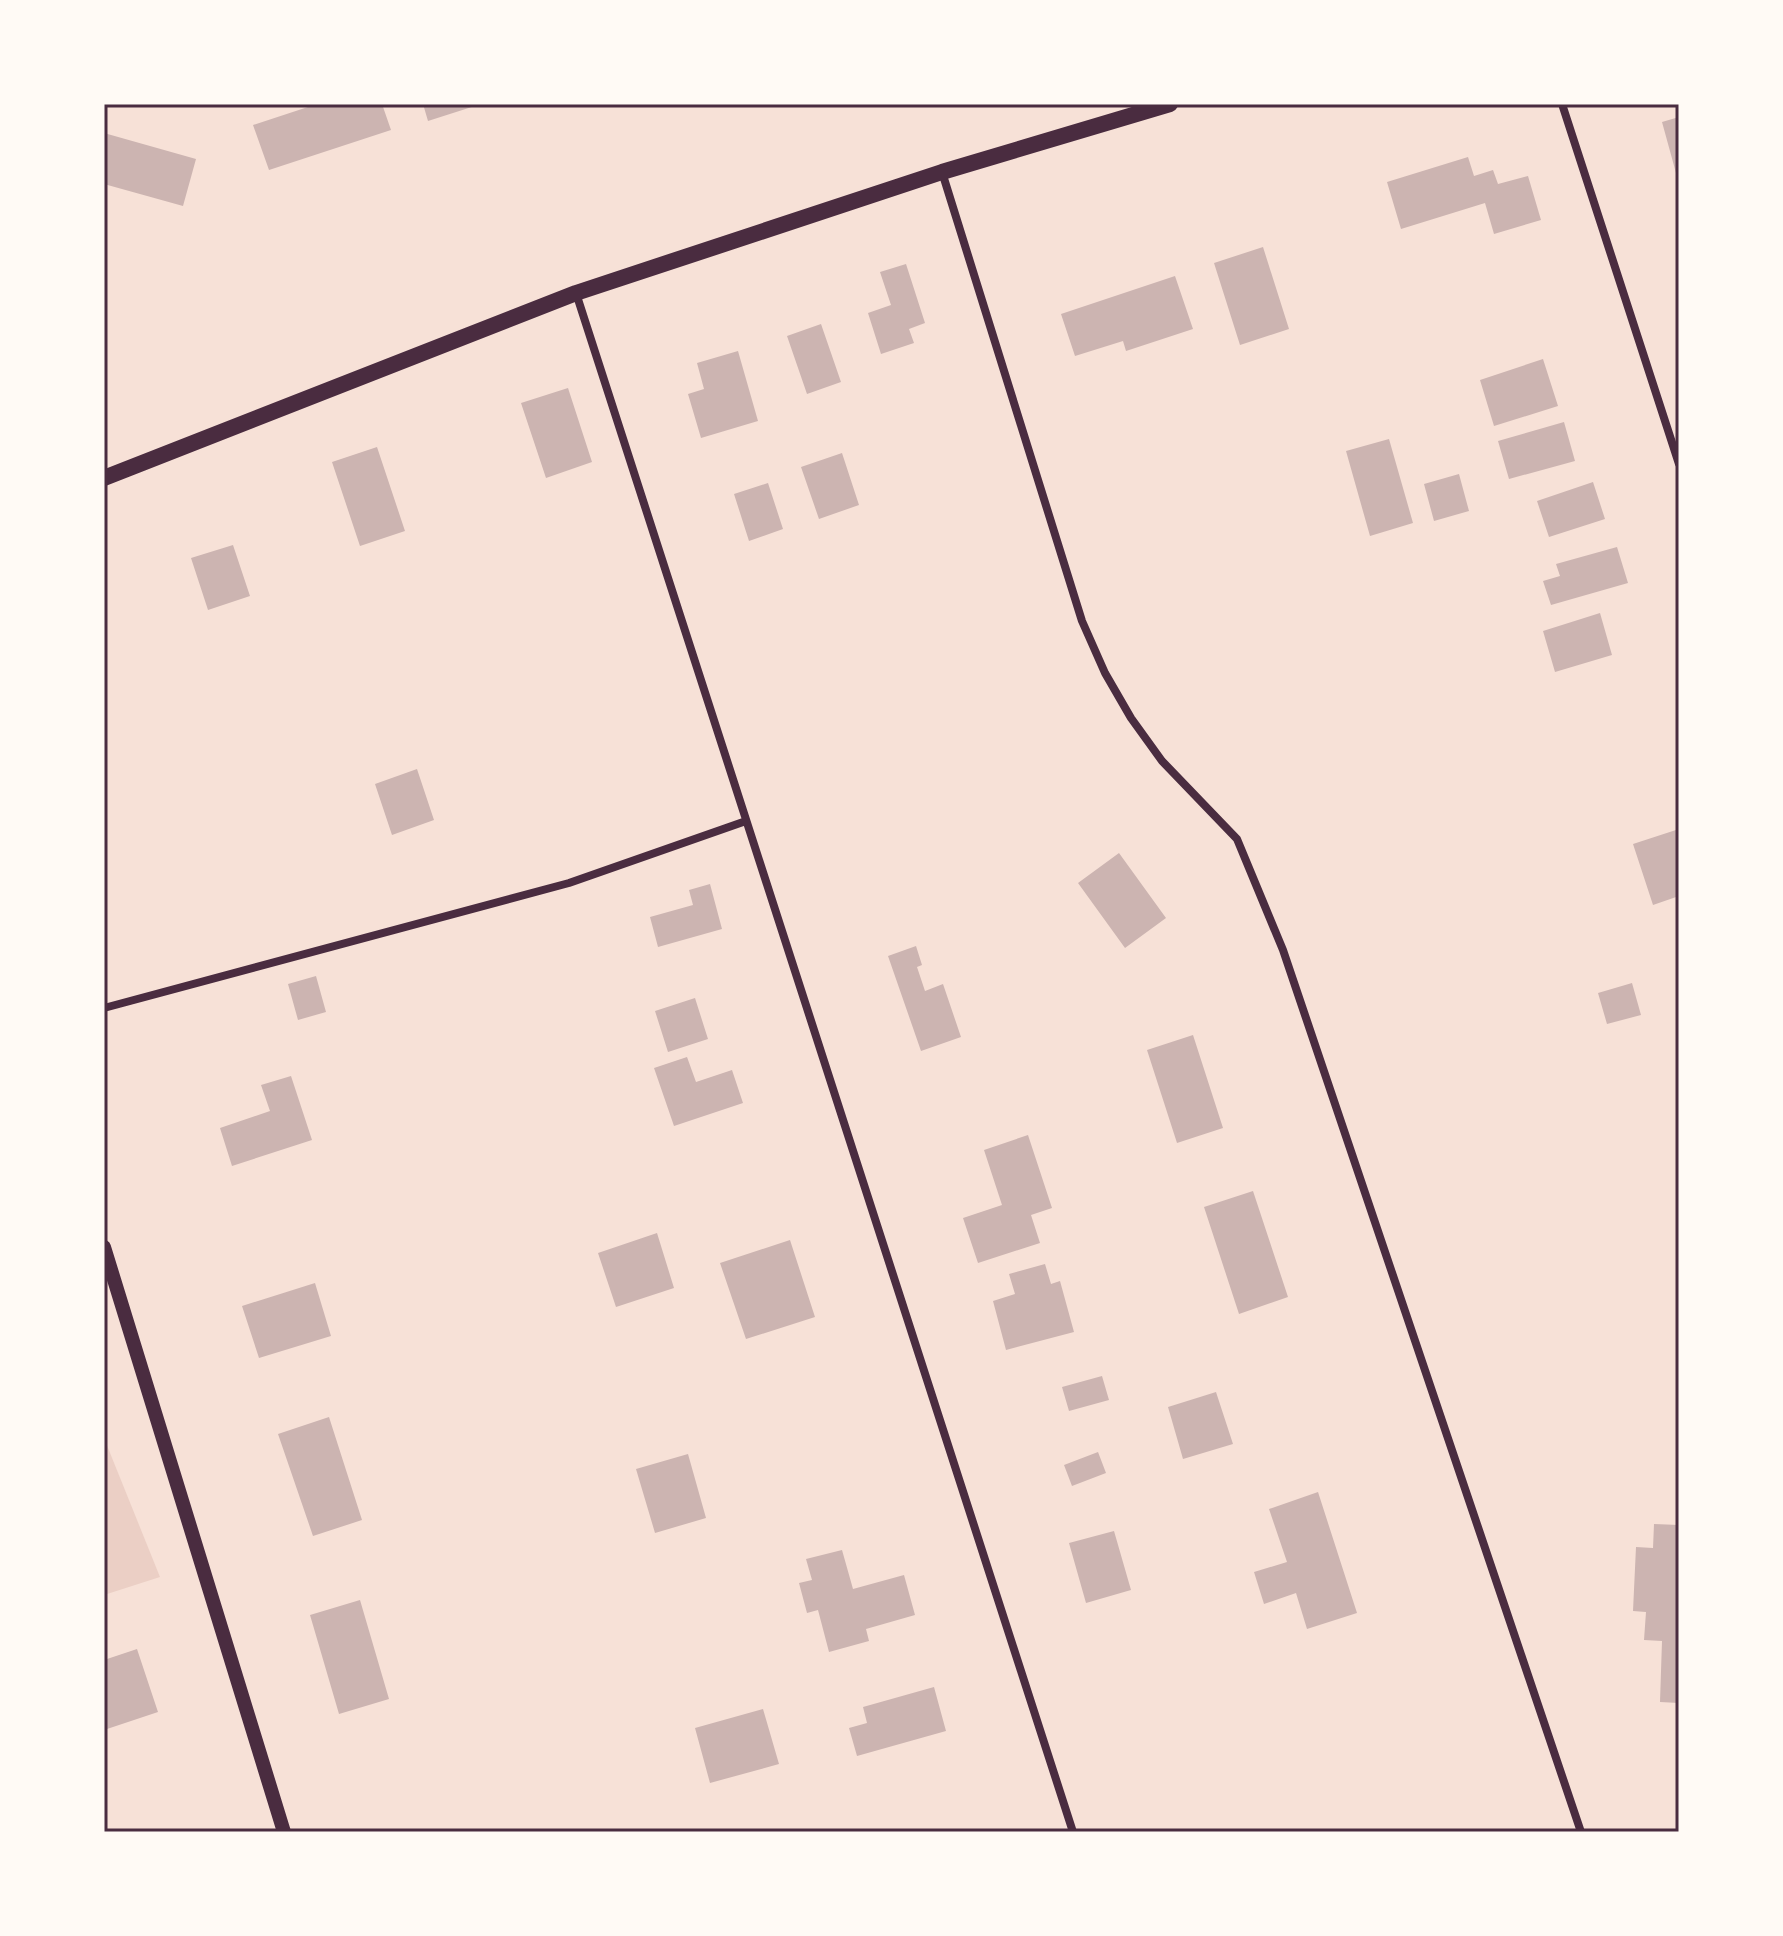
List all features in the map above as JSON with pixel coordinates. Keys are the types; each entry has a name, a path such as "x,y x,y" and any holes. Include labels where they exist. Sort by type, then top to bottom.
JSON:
{"main road":[{"path":"104,478 576,293 942,172 1170,104"}],"street":[{"path":"1562,104 1679,464"},
{"path":"942,172 1082,621 1105,673 1139,729 1162,761 1237,839 1283,950 1581,1832"},
{"path":"576,293 1073,1832"},
{"path":"104,1008 569,883 746,821"},
{"path":"104,1247 284,1832"}],"shaded area":[{"path":"104,1438 160,1577 104,1595"}],"building":[{"path":"317,104 382,104 391,130 269,170 253,125"},
{"path":"423,104 478,104 478,105 428,121"},
{"path":"1679,117 1679,172 1676,173 1662,122"},
{"path":"104,133 196,159 183,206 104,184"},
{"path":"1468,157 1474,176 1493,170 1498,184 1528,176 1541,220 1494,234 1485,203 1401,229 1387,182"},
{"path":"1263,247 1289,329 1240,345 1214,263"},
{"path":"906,264 925,323 909,329 914,343 881,354 868,313 891,305 880,272"},
{"path":"1175,276 1193,329 1126,351 1123,341 1075,356 1061,314"},
{"path":"821,324 841,382 807,394 787,336"},
{"path":"738,351 758,421 701,438 688,394 704,389 697,363"},
{"path":"1543,359 1558,406 1494,426 1480,380"},
{"path":"568,388 592,462 546,478 521,403"},
{"path":"1564,422 1575,461 1509,479 1498,441"},
{"path":"1389,439 1413,523 1370,536 1346,451"},
{"path":"377,447 405,531 360,546 332,462"},
{"path":"842,453 859,505 819,519 801,467"},
{"path":"1459,474 1469,511 1434,521 1424,484"},
{"path":"1593,482 1605,519 1549,537 1537,501"},
{"path":"768,483 783,529 749,541 734,494"},
{"path":"233,545 250,596 208,610 191,558"},
{"path":"1617,547 1628,583 1551,605 1543,581 1560,576 1556,564"},
{"path":"1600,613 1612,655 1555,672 1543,631"},
{"path":"417,769 434,820 392,835 375,784"},
{"path":"1679,829 1679,896 1653,905 1633,844"},
{"path":"1119,853 1166,918 1125,948 1078,883"},
{"path":"710,884 722,929 658,947 650,917 693,905 689,890"},
{"path":"916,946 922,965 917,967 925,991 943,984 961,1037 921,1051 888,956"},
{"path":"316,976 326,1012 298,1020 288,984"},
{"path":"1632,983 1641,1015 1607,1024 1598,993"},
{"path":"695,998 708,1039 668,1052 655,1011"},
{"path":"1193,1035 1223,1128 1177,1143 1147,1050"},
{"path":"687,1057 696,1082 732,1070 743,1103 674,1126 654,1068"},
{"path":"291,1076 312,1140 232,1166 220,1128 270,1111 261,1085"},
{"path":"1028,1135 1052,1208 1031,1215 1040,1243 978,1263 963,1218 1002,1205 984,1150"},
{"path":"1253,1191 1288,1297 1239,1314 1204,1207"},
{"path":"657,1233 674,1288 616,1307 598,1253"},
{"path":"790,1240 815,1317 746,1339 720,1263"},
{"path":"1045,1264 1051,1284 1060,1281 1074,1332 1006,1350 993,1301 1015,1294 1009,1274"},
{"path":"315,1283 331,1336 259,1358 242,1306"},
{"path":"1102,1376 1109,1400 1069,1411 1062,1387"},
{"path":"1216,1392 1233,1444 1183,1459 1168,1407"},
{"path":"329,1417 362,1520 313,1536 278,1434"},
{"path":"1098,1452 1106,1473 1072,1486 1064,1465"},
{"path":"688,1454 706,1518 655,1533 636,1469"},
{"path":"1318,1492 1357,1613 1307,1629 1296,1593 1264,1604 1254,1572 1287,1562 1269,1509"},
{"path":"1654,1524 1679,1525 1679,1703 1660,1702 1662,1641 1644,1640 1646,1612 1633,1611 1636,1547 1653,1548"},
{"path":"1114,1531 1131,1590 1086,1603 1069,1543"},
{"path":"842,1550 853,1589 904,1575 915,1615 866,1629 869,1641 829,1652 818,1610 807,1613 799,1583 812,1580 806,1559"},
{"path":"360,1600 389,1699 339,1714 310,1615"},
{"path":"137,1649 158,1712 104,1730 104,1660"},
{"path":"934,1687 946,1731 857,1756 849,1728 867,1723 863,1707"},
{"path":"763,1709 779,1764 710,1783 695,1728"}]}
